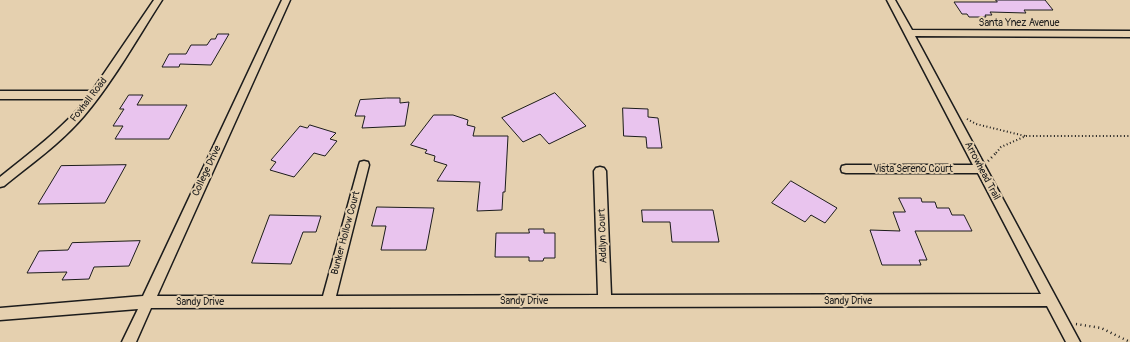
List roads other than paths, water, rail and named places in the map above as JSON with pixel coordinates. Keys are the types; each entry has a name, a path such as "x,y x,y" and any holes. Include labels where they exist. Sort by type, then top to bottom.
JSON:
{"street":[{"name":"Foxhall Road","path":"0,183 67,128 80,114 95,95 158,0"},
{"name":"College Drive","path":"129,342 286,0"},
{"name":"Arrowhead Trail","path":"892,0 1049,300 1073,342"},
{"name":"Santa Ynez Avenue","path":"909,34 1130,34"},
{"path":"0,95 95,95"},
{"name":"Bunker Hollow Court","path":"328,302 364,165"},
{"name":"Vista Sereno Court","path":"846,169 981,169"},
{"name":"Addlyn Court","path":"600,171 605,301"},
{"name":"Sandy Drive","path":"0,314 122,306 147,302 1049,300"}]}
